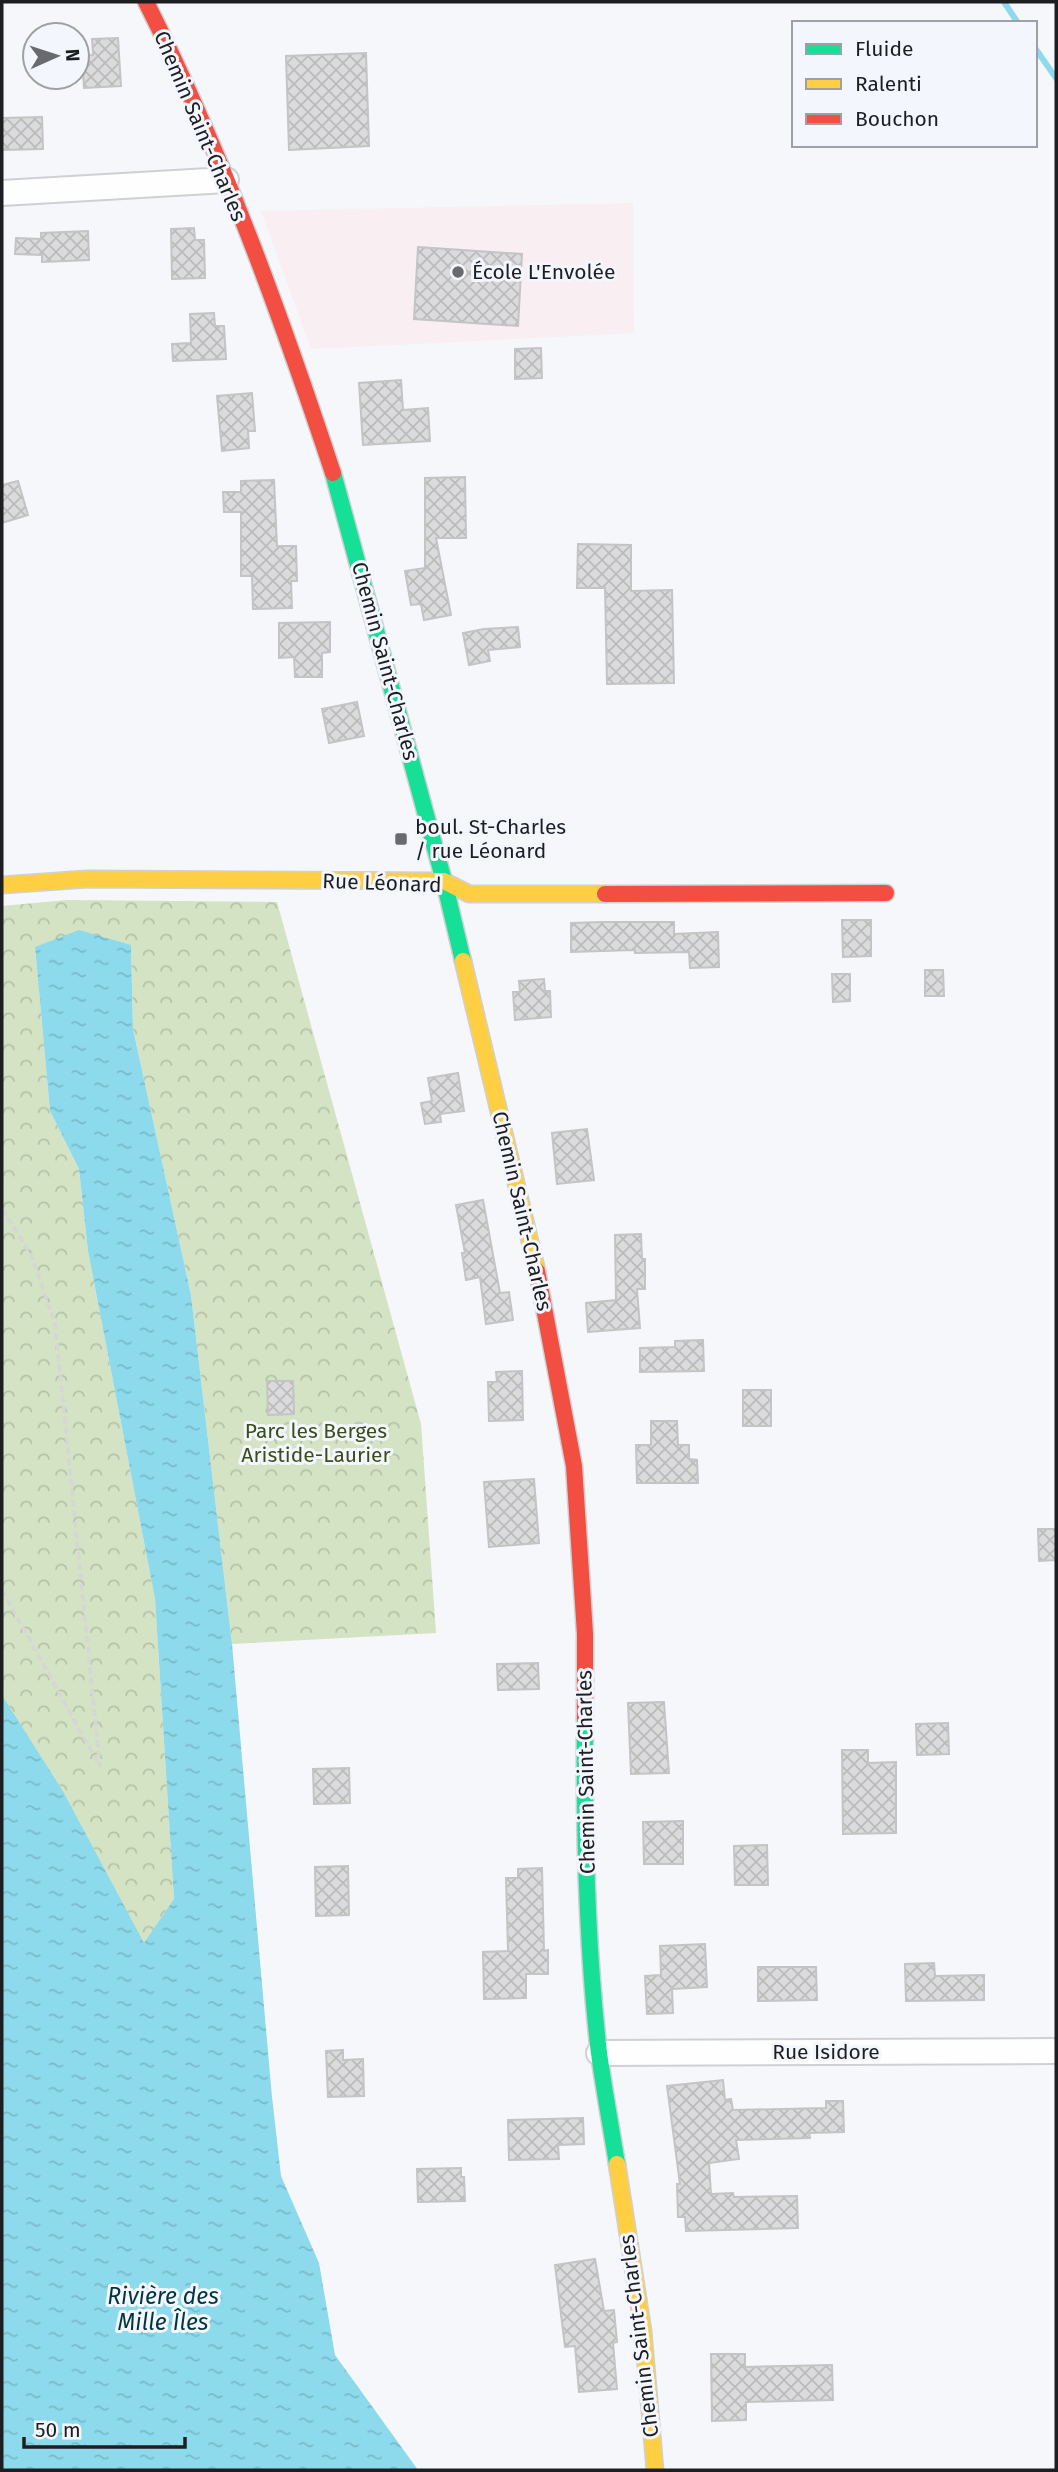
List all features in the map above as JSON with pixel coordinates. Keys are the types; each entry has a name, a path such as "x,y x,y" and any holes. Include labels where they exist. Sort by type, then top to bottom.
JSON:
{"main road":[{"name":"Chemin Saint-Charles","path":"146,2 175,60 226,180 295,359 342,500 444,881 537,1268 574,1466 585,1634 584,1823 599,2053 643,2330 654,2470"},
{"name":"Rue Léonard","path":"2,885 87,879 444,881 469,894 886,893"}],"street":[{"path":"2,193 226,180"},
{"name":"Rue Isidore","path":"599,2053 1052,2051"}],"path":[{"path":"2,1209 31,1255 55,1323 100,1767 2,1590"}],"shaded area":[{"name":"École L'Envolée","path":"633,203 634,333 311,349 261,211"}],"green space":[{"name":"Parc les Berges Aristide-Laurier","path":"67,900 277,902 421,1424 436,1633 232,1644 191,1295 133,1029 131,946 35,947 50,1111 79,1169 88,1251 155,1599 174,1899 144,1944 63,1791 2,1695 2,906"}],"water":[{"name":"Rivière des Mille Îles","path":"79,930 131,945 133,1029 191,1295 232,1644 281,2176 319,2263 335,2355 418,2470 2,2470 2,1695 63,1791 144,1943 174,1899 155,1599 88,1251 79,1169 50,1111 35,947"}],"building":[{"path":"118,38 121,86 91,88 92,39"},
{"path":"366,53 369,146 289,150 286,56"},
{"path":"42,117 43,149 2,150 2,118"},
{"path":"194,228 195,240 204,240 205,278 172,279 171,229"},
{"path":"88,231 89,260 42,262 42,255 15,254 16,238 41,239 41,233"},
{"path":"418,247 522,254 518,326 414,319"},
{"path":"214,313 215,326 224,326 226,359 173,361 172,344 191,343 190,314"},
{"path":"541,348 542,378 515,379 515,349"},
{"path":"401,380 403,410 428,408 430,441 363,445 359,383"},
{"path":"252,393 255,431 248,431 249,448 222,451 217,396"},
{"path":"465,477 466,538 436,538 451,615 424,620 421,604 411,605 405,571 425,568 425,478"},
{"path":"274,480 277,546 296,546 297,581 291,581 292,608 253,609 252,576 241,576 241,512 224,512 223,492 241,492 241,481"},
{"path":"18,481 28,515 2,523 2,485"},
{"path":"578,544 631,545 631,591 672,590 674,683 607,684 605,588 577,588"},
{"path":"330,622 330,652 322,653 322,677 295,677 294,657 279,658 279,623"},
{"path":"518,627 520,647 488,650 490,661 469,665 463,633"},
{"path":"357,702 364,736 329,743 322,709"},
{"path":"842,920 871,920 871,956 843,957"},
{"path":"674,922 674,934 718,932 719,967 690,968 689,952 571,952 571,923"},
{"path":"925,970 943,970 944,996 925,996"},
{"path":"832,974 850,974 850,1001 833,1002"},
{"path":"544,979 545,991 550,991 551,1017 515,1020 513,992 520,992 519,981"},
{"path":"458,1073 464,1111 440,1114 441,1122 425,1124 421,1103 432,1101 428,1078"},
{"path":"587,1129 594,1180 557,1184 552,1133"},
{"path":"483,1200 500,1293 509,1292 513,1320 486,1324 480,1277 466,1280 462,1253 465,1253 456,1205"},
{"path":"641,1234 642,1259 645,1259 645,1289 637,1289 640,1328 588,1332 586,1303 616,1300 615,1235"},
{"path":"703,1340 704,1371 640,1372 640,1348 675,1347 675,1341"},
{"path":"522,1371 523,1420 489,1421 488,1382 497,1382 496,1372"},
{"path":"267,1381 293,1381 294,1414 268,1415"},
{"path":"743,1390 771,1390 771,1426 743,1426"},
{"path":"651,1421 677,1421 678,1445 689,1445 689,1459 697,1460 698,1483 637,1483 636,1445 651,1445"},
{"path":"534,1479 539,1543 489,1547 484,1482"},
{"path":"1038,1529 1056,1529 1056,1560 1039,1561"},
{"path":"538,1663 539,1689 498,1690 497,1664"},
{"path":"664,1702 669,1773 631,1774 628,1703"},
{"path":"948,1723 949,1754 917,1755 916,1724"},
{"path":"842,1750 868,1750 868,1763 896,1762 896,1833 843,1834"},
{"path":"349,1768 350,1803 314,1804 313,1769"},
{"path":"683,1821 683,1864 644,1864 643,1822"},
{"path":"767,1845 768,1885 735,1885 734,1846"},
{"path":"348,1866 349,1915 316,1916 315,1867"},
{"path":"542,1868 544,1951 548,1950 548,1974 526,1974 526,1998 484,1999 483,1952 508,1951 506,1878 518,1878 518,1869"},
{"path":"705,1944 707,1987 672,1989 673,2013 647,2014 645,1976 661,1975 660,1946"},
{"path":"934,1963 935,1976 984,1975 984,2000 906,2001 905,1964"},
{"path":"758,1967 816,1967 817,2000 758,2001"},
{"path":"343,2050 343,2060 363,2059 364,2096 328,2097 326,2051"},
{"path":"723,2080 725,2100 731,2099 733,2110 826,2108 826,2101 843,2101 844,2132 809,2133 810,2138 736,2140 739,2159 709,2163 711,2194 733,2193 734,2197 797,2196 798,2228 686,2231 685,2217 678,2217 677,2184 680,2184 667,2086"},
{"path":"583,2118 584,2144 558,2145 559,2159 509,2160 508,2120"},
{"path":"461,2168 465,2201 418,2202 417,2169"},
{"path":"595,2259 604,2311 614,2310 617,2342 613,2343 617,2389 579,2392 575,2346 565,2347 555,2265"},
{"path":"711,2354 745,2354 745,2367 832,2365 833,2400 746,2402 746,2420 712,2421"}],"waterway":[{"path":"1004,2 1017,21"},
{"path":"1037,51 1056,78"}],"traffic: fast":[{"path":"333,473 444,881 463,961"},
{"path":"585,1718 591,1970 599,2053 617,2164"}],"traffic: slow":[{"path":"2,885 87,879 444,881 469,894 605,894"},
{"path":"463,961 537,1271"},
{"path":"617,2164 643,2331 655,2470"}],"traffic: jam":[{"path":"146,2 225,175 292,353 333,473"},
{"path":"605,894 886,893"},
{"path":"537,1271 574,1466 585,1634 585,1718"}],"place":[{"name":"École L'Envolée","path":"458,272"},
{"name":"boul. St-Charles / rue Léonard","path":"401,839"}]}
